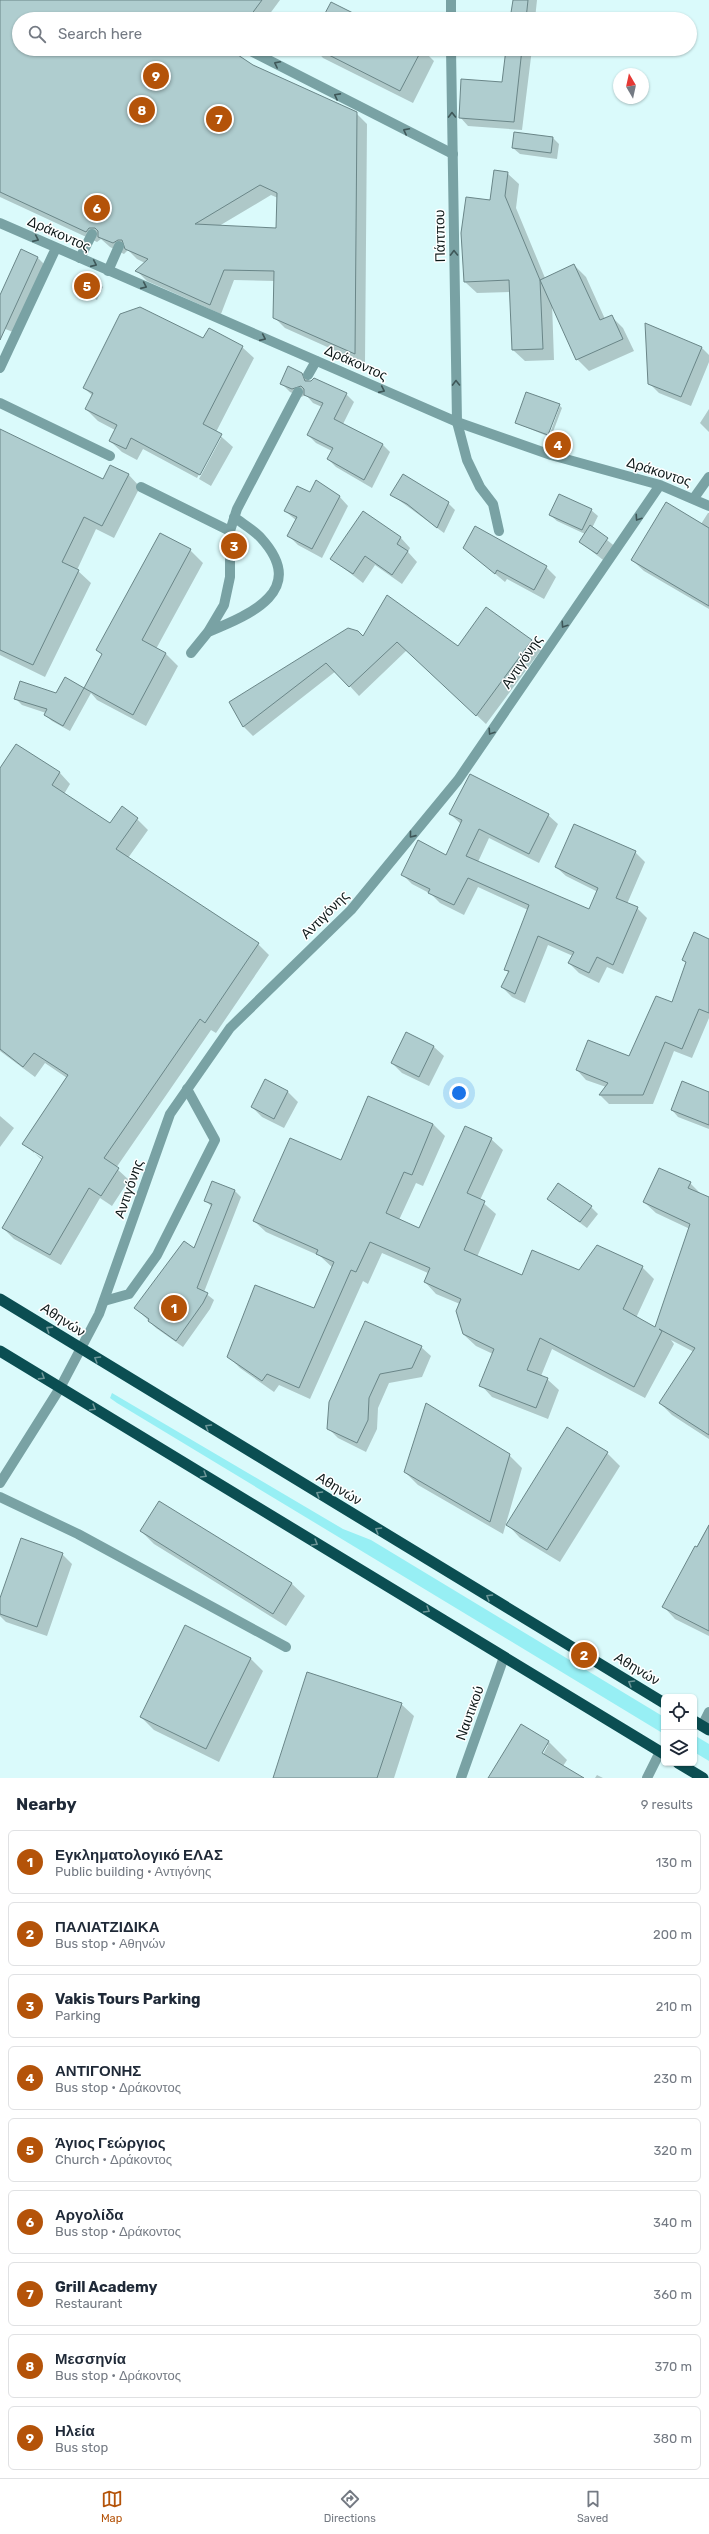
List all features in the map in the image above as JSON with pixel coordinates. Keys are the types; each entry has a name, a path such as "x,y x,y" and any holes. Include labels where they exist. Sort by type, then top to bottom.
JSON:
{"highway":[{"name":"Αθηνών","path":"0,1299 661,1701"},
{"path":"0,1351 661,1752"},
{"path":"683,1766 703,1778"}],"street":[{"path":"451,0 451,12"},
{"path":"261,56 453,154"},
{"name":"Πάππου","path":"451,56 456,422 467,460 480,487 493,504 499,531"},
{"name":"Δράκοντος","path":"0,223 456,422 551,455 660,485 694,498 709,506"},
{"path":"80,258 92,234"},
{"path":"108,271 119,246"},
{"path":"0,368 56,248"},
{"path":"308,375 316,361"},
{"path":"191,653 208,632 224,605 230,577 230,531 234,517 298,392"},
{"path":"0,403 110,456"},
{"path":"694,498 709,476"},
{"name":"Αντιγόνης","path":"0,1483 60,1388 82,1350 104,1301 170,1114 230,1028 351,910 458,780 660,485"},
{"path":"141,486 230,531"},
{"path":"208,632 245,617 269,597 278,585 278,564 260,538 234,517"},
{"path":"104,1301 129,1294 157,1255 215,1140 187,1089"},
{"path":"0,1497 78,1534 286,1647"},
{"name":"Ναυτικού","path":"461,1778 504,1657"},
{"path":"702,1726 709,1712"},
{"path":"648,1778 661,1755"}],"shaded area":[{"path":"112,1393 343,1529 371,1540 661,1715 661,1732 117,1403 110,1398"},
{"path":"697,1737 709,1744 709,1761 697,1754"}],"building":[{"path":"0,0 262,0 253,12 12,12 12,56 240,56 253,65 357,112 355,354 273,318 274,271 224,270 210,305 135,271 148,259 125,249 122,240 118,240 113,243 98,237 98,231 95,228 89,228 86,232 0,192","holes":["260,185 277,193 276,228 195,224"]},
{"path":"513,0 528,0 527,12 511,12"},
{"path":"331,2 351,12 326,12"},
{"path":"331,56 418,56 400,91"},
{"path":"505,56 521,56 514,122 459,118 461,79 502,82"},
{"path":"514,132 553,137 551,153 512,148"},
{"path":"494,170 508,172 505,196 540,280 543,349 512,350 509,280 464,282 461,233 466,197 490,200"},
{"path":"21,249 38,257 0,340 0,295"},
{"path":"574,264 600,320 612,315 623,339 576,360 540,280"},
{"path":"80,274 101,283 94,298 73,289"},
{"path":"140,307 203,338 209,328 243,346 203,424 222,434 200,475 131,438 126,449 109,441 117,425 85,409 93,393 83,388 120,314"},
{"path":"645,323 702,347 681,397 648,384"},
{"path":"288,366 302,373 305,381 311,381 314,378 347,393 334,419 383,444 364,480 327,459 333,448 307,435 323,403 304,395 304,389 301,386 292,389 280,384"},
{"path":"526,392 560,404 548,435 515,423"},
{"path":"0,429 103,479 110,465 129,474 102,526 84,517 62,562 79,570 33,665 0,650"},
{"path":"403,474 449,502 437,528 407,504 390,495"},
{"path":"316,480 340,496 312,549 287,536 297,517 284,511 297,486 310,492"},
{"path":"559,494 592,509 582,530 549,515"},
{"path":"666,502 709,528 709,606 631,560"},
{"path":"363,511 401,537 397,544 408,551 392,575 365,556 353,574 330,559"},
{"path":"590,525 608,538 597,554 579,542"},
{"path":"475,526 547,566 534,590 497,570 495,574 463,548"},
{"path":"160,533 191,549 142,640 166,653 133,715 84,688 102,654 96,650"},
{"path":"387,595 458,646 486,607 532,640 476,716 397,642 349,687 326,663 243,727 229,702 348,628 358,631 363,636"},
{"path":"65,677 84,688 63,726 44,715 47,709 14,699 20,681 56,693"},
{"path":"16,744 60,772 52,785 110,823 122,806 138,818 116,849 259,943 205,1023 200,1019 104,1158 119,1168 101,1196 89,1188 50,1255 2,1228 43,1157 22,1144 68,1075 34,1053 23,1067 0,1049 0,768"},
{"path":"470,774 549,814 529,854 479,829 466,856 589,909 598,888 555,867 574,824 636,851 616,898 638,907 613,965 597,957 589,973 568,963 574,952 538,936 515,994 501,987 509,971 504,970 529,905 468,878 454,905 428,893 430,889 401,875 418,840 446,855 462,820 449,814"},
{"path":"694,932 709,939 709,1013 699,1009 682,1049 665,1042 643,1095 599,1095 608,1083 576,1070 588,1040 629,1056 656,996 672,1002 686,962 682,960"},
{"path":"406,1032 434,1046 419,1077 391,1063"},
{"path":"265,1079 288,1091 274,1119 251,1107"},
{"path":"682,1081 709,1092 709,1125 671,1110"},
{"path":"368,1096 433,1124 412,1175 404,1172 386,1213 419,1228 465,1126 492,1138 467,1193 485,1201 464,1250 522,1275 532,1250 579,1270 597,1245 643,1266 623,1309 655,1327 690,1224 643,1202 659,1168 691,1182 688,1188 709,1197 709,1435 659,1403 695,1348 659,1329 662,1331 634,1387 540,1338 527,1370 548,1378 536,1408 479,1386 494,1349 463,1334 456,1311 461,1299 424,1282 430,1268 370,1242 356,1272 351,1270 299,1388 267,1374 262,1381 227,1357 255,1285 314,1308 334,1262 316,1254 318,1250 253,1221 290,1138 341,1160"},
{"path":"212,1181 235,1190 197,1288 208,1293 203,1303 176,1341 148,1321 149,1319 134,1308 184,1241 194,1248 212,1204 204,1201"},
{"path":"558,1183 592,1206 580,1222 547,1199"},
{"path":"365,1321 422,1346 412,1368 380,1374 369,1398 368,1420 357,1443 327,1429 329,1402"},
{"path":"426,1403 510,1454 490,1522 404,1472"},
{"path":"567,1427 608,1452 547,1550 506,1525"},
{"path":"159,1501 292,1583 273,1614 140,1531"},
{"path":"709,1525 709,1631 662,1607 695,1546 697,1547"},
{"path":"21,1538 63,1553 37,1627 0,1614 0,1598"},
{"path":"185,1625 251,1658 206,1749 140,1717"},
{"path":"307,1672 402,1703 377,1778 273,1778"},
{"path":"521,1724 549,1741 542,1753 584,1778 488,1778"}],"place":[{"name":"Ηλεία","path":"156,76"},
{"name":"Μεσσηνία","path":"142,110"},
{"name":"Grill Academy","path":"219,119"},
{"name":"Αργολίδα","path":"97,208"},
{"name":"Άγιος Γεώργιος","path":"87,286"},
{"name":"ΑΝΤΙΓΟΝΗΣ","path":"558,445"},
{"name":"Vakis Tours Parking","path":"234,546"},
{"name":"Εγκληματολογικό ΕΛΑΣ","path":"174,1308"},
{"name":"ΠΑΛΙΑΤΖΙΔΙΚΑ","path":"584,1655"}]}
